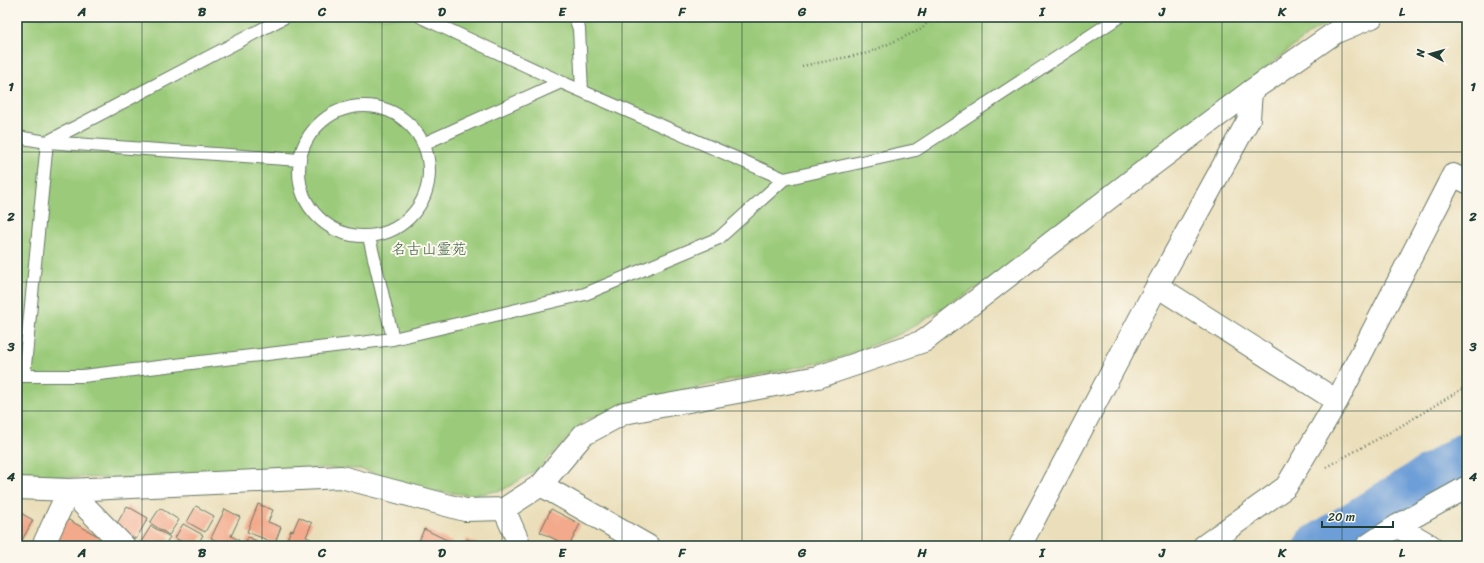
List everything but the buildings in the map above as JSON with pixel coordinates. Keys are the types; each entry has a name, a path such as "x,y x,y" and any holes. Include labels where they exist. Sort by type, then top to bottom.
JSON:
{"street":[{"path":"17,488 70,490 341,477 465,510 504,509 541,485 583,435 624,413 818,377 924,341 1250,91 1336,32 1372,17"},
{"path":"1025,544 1157,286 1249,119 1250,91"},
{"path":"1210,544 1286,487 1337,401 1453,175 1467,182"},
{"path":"1157,286 1337,401"},
{"path":"541,485 648,546"},
{"path":"1367,546 1397,526 1467,487"},
{"path":"42,546 70,490"},
{"path":"70,490 124,546"},
{"path":"504,509 518,541 516,546"},
{"path":"1397,526 1431,546"}],"lane":[{"path":"47,142 285,17"},
{"path":"421,17 561,82 784,179"},
{"path":"574,17 579,29 582,91"},
{"path":"47,142 20,376 83,376 393,340 592,291 719,238 784,179 916,150 1120,17"},
{"path":"424,144 561,82"},
{"path":"356,106 377,107 396,114 412,127 424,144 429,164 428,185 421,204 408,221 390,232 369,237 350,236 331,228 316,216 305,199 299,180 300,160 307,140 319,124 336,112 356,106"},
{"path":"17,137 47,142 300,160"},
{"path":"369,237 393,340"}],"path":[{"path":"802,66 868,53 922,29 932,17"},
{"path":"1321,469 1396,429 1467,386"}],"green space":[{"name":"名古山霊苑","path":"17,17 1343,17 1312,32 1008,269 902,333 838,359 709,385 585,420 538,469 503,490 474,495 429,491 360,469 322,468 156,479 17,476"}],"waterway":[{"path":"1316,546 1467,453"}]}
